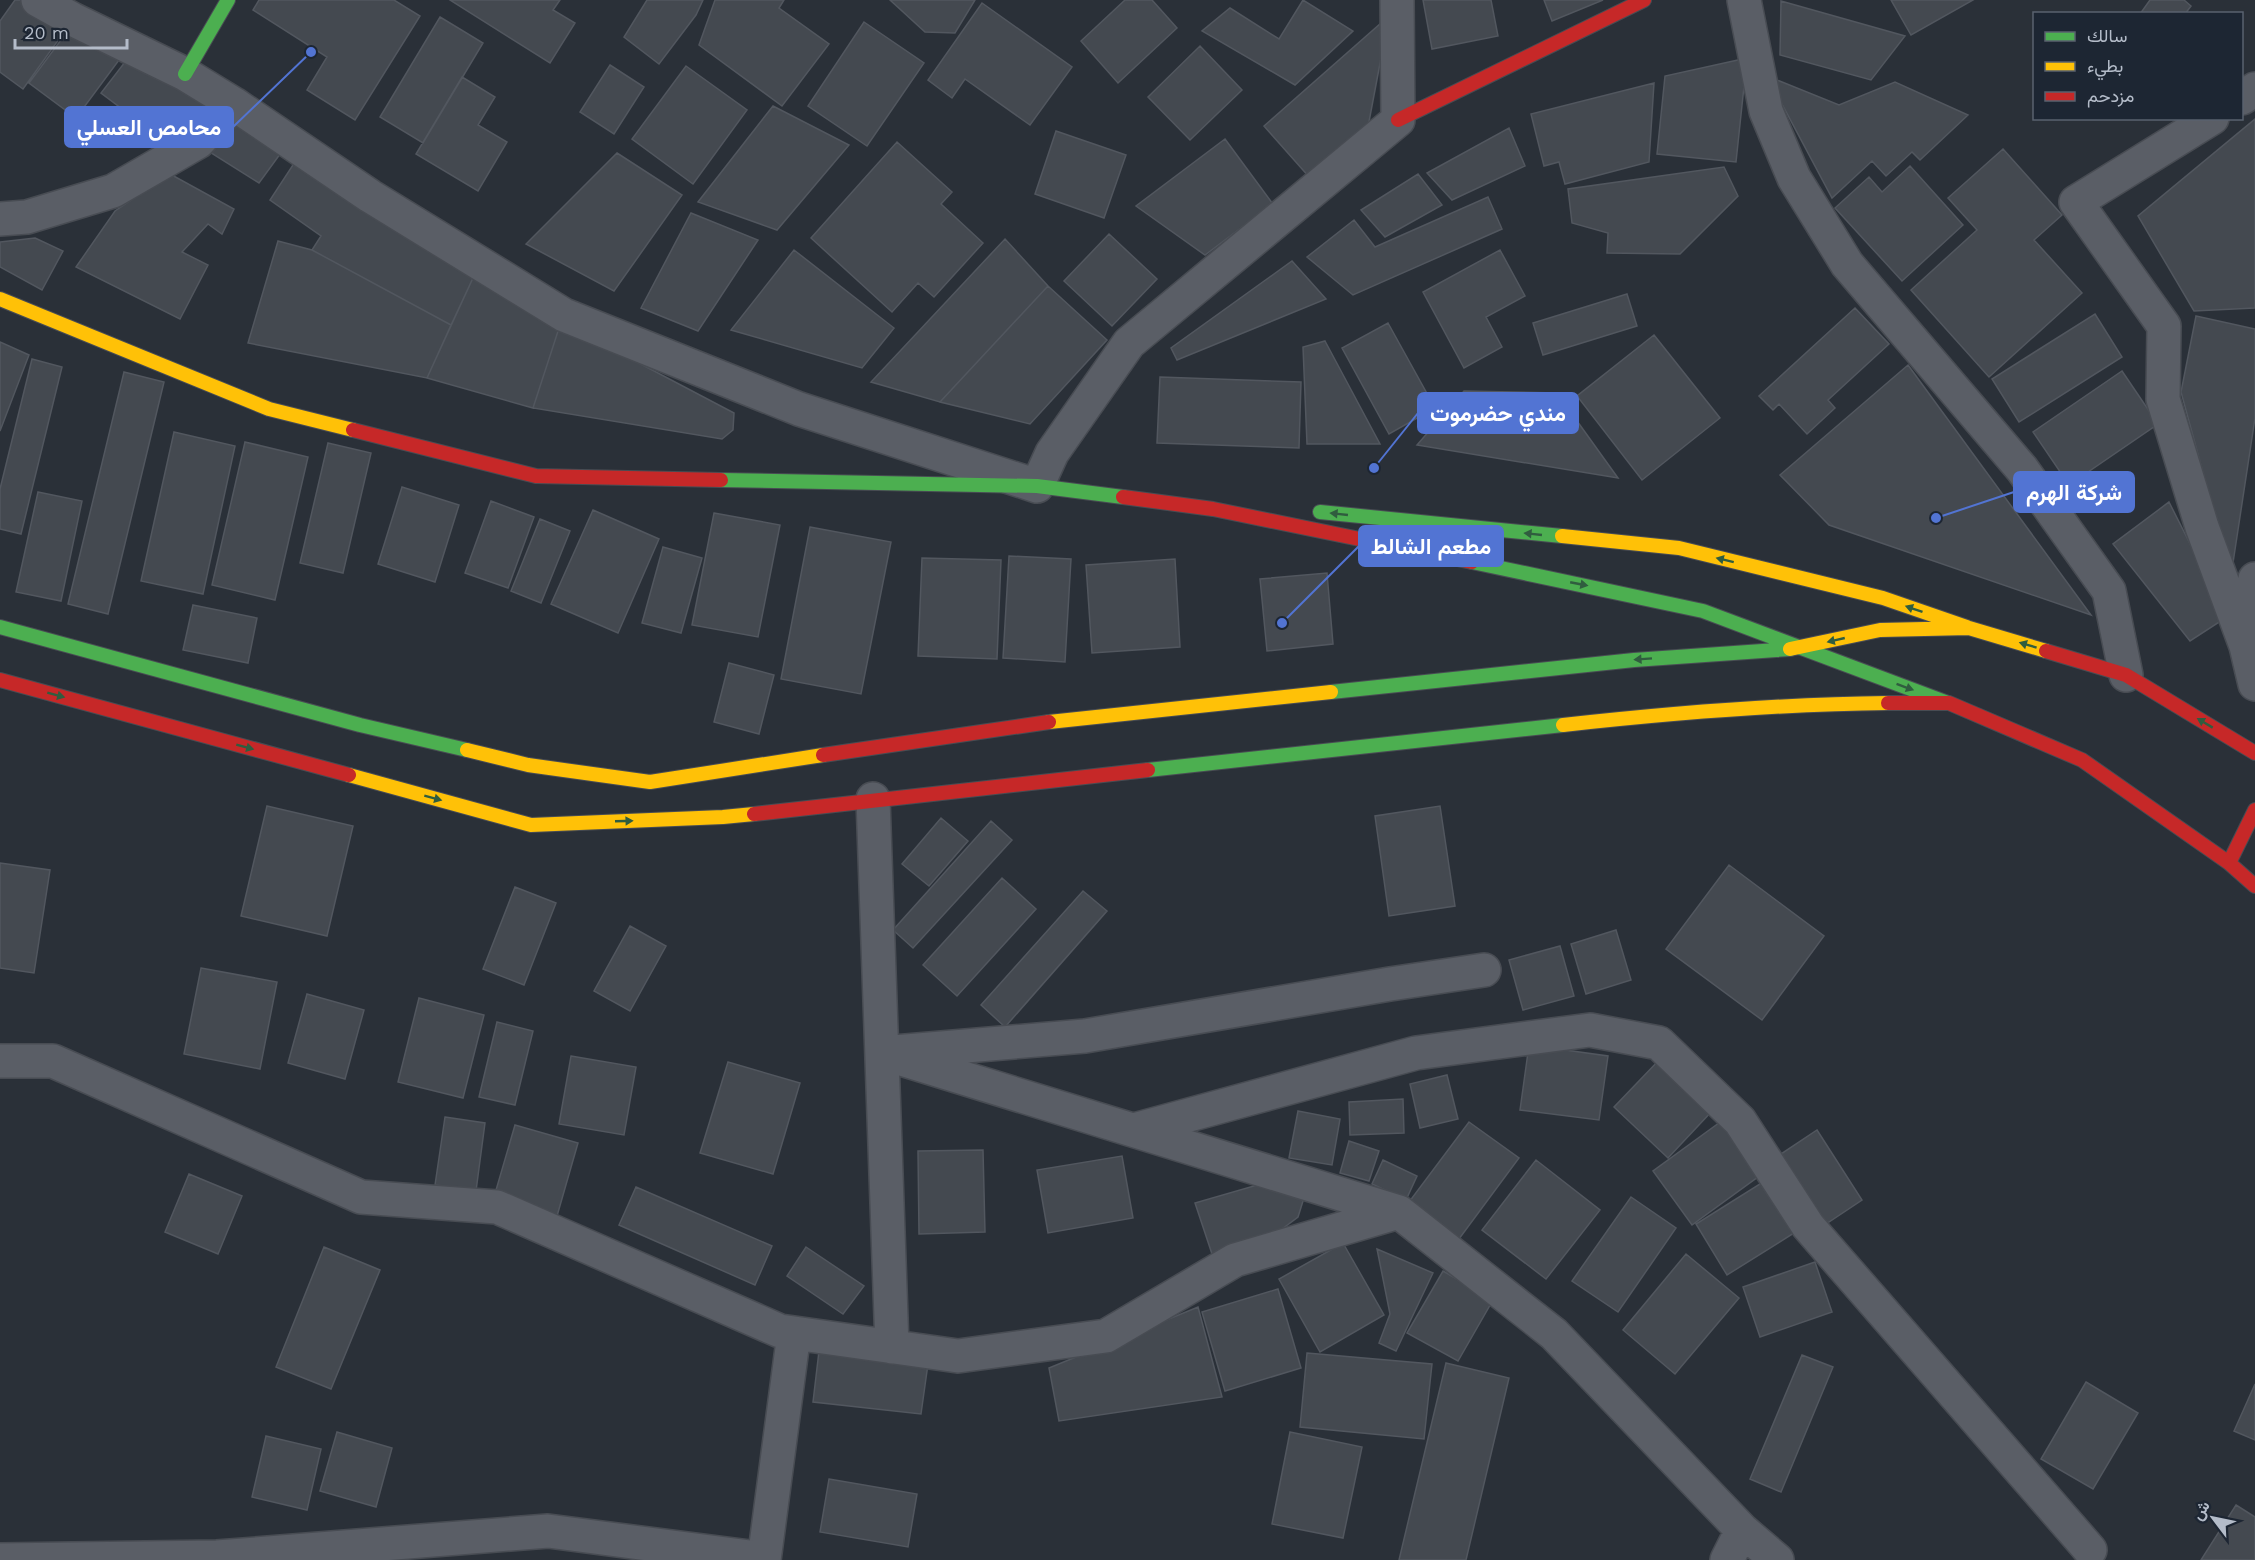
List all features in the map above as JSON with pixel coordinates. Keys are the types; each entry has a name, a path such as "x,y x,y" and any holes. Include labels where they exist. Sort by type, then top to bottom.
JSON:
{"main road":[{"path":"185,74 228,0"},
{"path":"1398,120 1644,0"},
{"path":"0,298 269,409 536,476 1037,486 1213,509 1691,608 1949,703 2082,760 2229,863 2255,886"},
{"path":"1213,509 1296,511 1679,548 1883,598 1969,628 2126,675 2255,753"},
{"path":"0,627 360,725 528,765 650,782 1018,725 1634,660 1799,648 1880,630 1969,628"},
{"path":"0,680 531,825 723,816 1674,713 1810,704 1949,703"},
{"path":"2229,863 2255,810"}],"street":[{"path":"38,0 71,9 185,74 234,104 370,196 564,315 799,410 1037,486 1052,453 1129,343 1398,120 1397,0"},
{"path":"1744,0 1766,111 1794,178 1847,264 2022,469 2109,591 2126,675"},
{"path":"0,219 27,217 113,191 198,142 234,104"},
{"path":"2209,120 2076,202 2164,326 2163,399 2202,527 2246,646 2255,684"},
{"path":"2246,646 2255,579"},
{"path":"873,799 892,1347"},
{"path":"882,1053 1085,1036 1484,970"},
{"path":"1134,1130 1416,1053 1590,1030 1659,1042 1740,1121 1809,1226 2090,1550"},
{"path":"882,1053 1399,1212 1554,1334 1742,1530 1778,1560"},
{"path":"0,1061 53,1061 361,1197 497,1207 780,1331 957,1356 1106,1335 1235,1260 1399,1212"},
{"path":"0,1560 216,1557 548,1530 764,1560 794,1333"},
{"path":"1727,1560 1742,1530"}],"building":[{"path":"15,0 28,0 67,28 23,89 0,72 0,21"},
{"path":"259,0 394,0 420,16 355,120 307,90 327,57 253,10"},
{"path":"450,0 560,0 553,10 575,23 550,63"},
{"path":"647,0 703,0 696,15 659,64 624,37"},
{"path":"715,0 784,0 779,8 829,44 782,106 699,45"},
{"path":"890,0 975,0 955,33 925,32"},
{"path":"1125,0 1152,0 1177,28 1118,83 1081,41"},
{"path":"1303,0 1353,31 1295,85 1202,31 1230,8 1279,39"},
{"path":"1423,0 1491,0 1498,36 1432,49"},
{"path":"1544,0 1603,0 1552,21"},
{"path":"1891,0 1973,0 1911,35"},
{"path":"2150,0 2184,0 2191,6 2186,12 2141,12"},
{"path":"1781,1 1905,36 1871,80 1780,55"},
{"path":"982,3 1072,67 1030,125 965,79 952,98 928,80"},
{"path":"81,13 128,48 76,118 29,83"},
{"path":"1389,16 1368,127 1310,178 1264,126"},
{"path":"440,17 483,43 423,143 380,117"},
{"path":"864,22 924,63 867,146 808,106"},
{"path":"142,40 214,95 174,148 101,93"},
{"path":"1200,46 1242,90 1190,140 1148,97"},
{"path":"1747,58 1736,162 1657,154 1665,76"},
{"path":"610,65 644,87 614,134 580,112"},
{"path":"686,66 747,110 693,184 632,139"},
{"path":"1767,76 1839,105 1895,82 1968,115 1920,160 1912,152 1886,176 1872,161 1832,198"},
{"path":"462,77 495,97 478,125 507,142 478,191 416,154"},
{"path":"1654,83 1649,162 1565,184 1559,162 1544,166 1531,114"},
{"path":"247,103 294,135 259,183 200,146"},
{"path":"773,106 849,145 777,230 698,202"},
{"path":"2255,119 2255,308 2194,311 2138,216"},
{"path":"1509,128 1525,166 1452,200 1427,173"},
{"path":"1056,131 1126,155 1104,218 1035,194"},
{"path":"1225,139 1273,204 1205,255 1136,206"},
{"path":"897,142 952,192 941,204 983,243 934,297 918,283 892,312 811,238"},
{"path":"306,145 479,265 451,325 312,250 321,236 270,200"},
{"path":"2003,149 2062,215 2034,240 2082,293 1989,377 1911,290 1977,230 1948,198"},
{"path":"617,153 682,195 614,291 526,244"},
{"path":"1910,166 1963,225 1902,281 1835,208 1869,177 1882,192"},
{"path":"1724,167 1738,196 1680,254 1607,253 1608,233 1572,223 1568,189"},
{"path":"170,174 234,209 222,234 208,224 182,252 208,265 180,319 76,267 115,211"},
{"path":"1418,174 1442,205 1385,237 1361,210"},
{"path":"1488,197 1502,229 1353,295 1307,257 1354,220 1375,247"},
{"path":"691,213 758,240 698,331 641,308"},
{"path":"1109,234 1157,279 1112,326 1064,281"},
{"path":"35,238 63,251 42,290 0,267 0,242"},
{"path":"1005,239 1048,286 940,402 871,382"},
{"path":"278,241 312,250 451,325 427,378 248,343"},
{"path":"794,250 894,328 862,368 731,330"},
{"path":"1500,250 1525,296 1486,317 1502,347 1464,368 1423,292"},
{"path":"1292,261 1326,299 1177,360 1171,348"},
{"path":"479,265 561,322 533,408 427,378"},
{"path":"1048,286 1107,340 1030,424 940,402"},
{"path":"1627,294 1637,326 1543,355 1533,323"},
{"path":"1855,308 1889,344 1828,400 1835,408 1807,434 1779,404 1773,410 1759,396"},
{"path":"2095,314 2122,357 2019,422 1992,379"},
{"path":"2196,316 2255,329 2255,418 2231,576 2181,392"},
{"path":"561,322 734,413 733,430 722,439 533,408"},
{"path":"1388,323 1435,408 1389,434 1342,348"},
{"path":"1654,335 1720,418 1642,480 1577,396"},
{"path":"1325,341 1380,444 1307,444 1303,347"},
{"path":"0,342 29,355 0,431"},
{"path":"32,359 62,367 21,534 0,529 0,489"},
{"path":"1908,365 2091,615 1829,525 1780,475"},
{"path":"2122,371 2158,424 2069,485 2033,432"},
{"path":"124,372 164,382 108,614 68,604"},
{"path":"1160,377 1301,382 1299,448 1157,443"},
{"path":"1464,391 1557,393 1618,478 1417,445"},
{"path":"174,432 235,446 203,594 141,581"},
{"path":"245,442 308,457 275,600 212,585"},
{"path":"328,443 371,453 343,573 300,563"},
{"path":"402,487 459,505 435,582 378,564"},
{"path":"38,492 82,501 61,601 16,592"},
{"path":"491,501 534,517 508,588 465,573"},
{"path":"2169,502 2227,617 2190,641 2113,544"},
{"path":"593,510 659,539 618,633 551,604"},
{"path":"714,513 780,525 758,637 692,625"},
{"path":"540,519 570,531 541,603 511,591"},
{"path":"810,527 891,542 861,694 781,679"},
{"path":"663,547 702,558 681,633 642,623"},
{"path":"1009,556 1071,559 1065,662 1003,658"},
{"path":"922,558 1001,560 997,659 918,656"},
{"path":"1175,559 1180,647 1092,653 1086,565"},
{"path":"1327,573 1333,644 1267,651 1260,579"},
{"path":"193,605 257,618 248,663 183,650"},
{"path":"729,663 774,675 759,734 714,722"},
{"path":"267,806 353,826 327,936 241,916"},
{"path":"1440,806 1455,906 1389,916 1375,816"},
{"path":"941,818 968,841 929,886 902,864"},
{"path":"991,821 1012,840 913,948 893,930"},
{"path":"0,863 50,870 34,973 0,968"},
{"path":"1729,865 1824,936 1762,1020 1666,949"},
{"path":"1002,878 1036,909 957,996 923,965"},
{"path":"515,887 556,903 524,985 483,969"},
{"path":"1083,891 1107,911 1005,1027 981,1005"},
{"path":"630,926 666,946 630,1011 594,991"},
{"path":"1616,930 1631,980 1586,994 1571,944"},
{"path":"1560,946 1574,996 1523,1010 1509,960"},
{"path":"201,968 277,982 260,1069 184,1054"},
{"path":"307,994 364,1010 345,1079 288,1063"},
{"path":"419,998 484,1015 463,1098 398,1082"},
{"path":"497,1022 533,1031 515,1105 479,1097"},
{"path":"1529,1045 1608,1056 1599,1120 1520,1110"},
{"path":"571,1056 636,1067 624,1135 559,1124"},
{"path":"1660,1059 1713,1110 1668,1158 1614,1107"},
{"path":"728,1062 800,1083 773,1174 700,1153"},
{"path":"1447,1075 1458,1119 1420,1128 1410,1084"},
{"path":"1403,1099 1404,1133 1350,1135 1349,1102"},
{"path":"1298,1111 1340,1119 1332,1165 1289,1158"},
{"path":"445,1117 485,1123 476,1191 435,1185"},
{"path":"1723,1120 1762,1174 1692,1225 1653,1171"},
{"path":"1469,1122 1519,1158 1459,1239 1409,1202"},
{"path":"515,1125 578,1143 557,1216 494,1197"},
{"path":"1817,1130 1862,1200 1820,1228 1775,1158"},
{"path":"1349,1141 1379,1151 1369,1181 1340,1173"},
{"path":"983,1150 985,1232 919,1234 918,1151"},
{"path":"1122,1156 1133,1218 1048,1233 1037,1170"},
{"path":"1383,1160 1417,1176 1406,1200 1372,1184"},
{"path":"1536,1160 1600,1210 1546,1279 1482,1230"},
{"path":"189,1174 242,1196 218,1254 165,1232"},
{"path":"1278,1179 1294,1186 1303,1201 1298,1217 1278,1232 1213,1257 1195,1203"},
{"path":"1763,1182 1794,1233 1727,1275 1696,1224"},
{"path":"636,1187 772,1246 755,1285 619,1225"},
{"path":"1631,1197 1676,1228 1618,1312 1572,1281"},
{"path":"1343,1243 1384,1315 1320,1352 1279,1279"},
{"path":"324,1247 380,1270 331,1389 276,1367"},
{"path":"806,1247 864,1286 843,1314 787,1276"},
{"path":"1377,1249 1433,1273 1396,1351 1379,1343 1390,1314"},
{"path":"1686,1254 1739,1298 1675,1374 1623,1330"},
{"path":"1815,1262 1832,1312 1760,1337 1743,1287"},
{"path":"1443,1271 1493,1300 1458,1361 1407,1333"},
{"path":"1278,1289 1301,1368 1225,1391 1202,1312"},
{"path":"1198,1307 1222,1397 1059,1421 1049,1368"},
{"path":"819,1351 928,1364 921,1414 813,1402"},
{"path":"1307,1353 1432,1364 1424,1439 1300,1427"},
{"path":"1802,1355 1833,1367 1781,1492 1750,1479"},
{"path":"1446,1363 1509,1378 1466,1560 1399,1560"},
{"path":"2086,1382 2138,1413 2093,1489 2041,1459"},
{"path":"2255,1384 2255,1440 2234,1431"},
{"path":"337,1432 392,1448 376,1507 320,1491"},
{"path":"1290,1432 1362,1447 1343,1538 1272,1524"},
{"path":"266,1436 321,1449 307,1510 252,1497"},
{"path":"829,1479 917,1494 908,1547 820,1532"},
{"path":"2236,1505 2255,1517 2255,1560 2201,1560"}],"traffic: fast":[{"path":"185,74 228,0"},
{"path":"721,480 1037,486 1123,497"},
{"path":"1320,512 1562,536"},
{"path":"1472,562 1703,611 1948,703"},
{"path":"0,627 360,725 467,750"},
{"path":"1331,692 1634,660 1790,649"},
{"path":"1148,770 1563,725"}],"traffic: slow":[{"path":"0,299 269,409 353,430"},
{"path":"1562,536 1679,548 1883,598 1967,627"},
{"path":"1790,649 1880,630 1969,628 2046,651"},
{"path":"1049,722 1331,692"},
{"path":"1563,725 1725,710 1888,703"},
{"path":"467,750 528,765 650,782 823,755"},
{"path":"349,775 531,825 754,814"}],"traffic: jam":[{"path":"1398,120 1644,0"},
{"path":"353,430 536,476 721,480"},
{"path":"1123,497 1213,509 1472,562"},
{"path":"2046,651 2126,675 2255,753"},
{"path":"0,680 349,775"},
{"path":"1888,703 1949,703 2082,760 2229,863 2255,886"},
{"path":"823,755 1049,722"},
{"path":"754,814 1148,770"},
{"path":"2229,863 2255,810"}],"place":[{"name":"محامص العسلي","path":"311,52"},
{"name":"مندي حضرموت","path":"1374,468"},
{"name":"شركة الهرم","path":"1936,518"},
{"name":"مطعم الشالط","path":"1282,623"}]}
